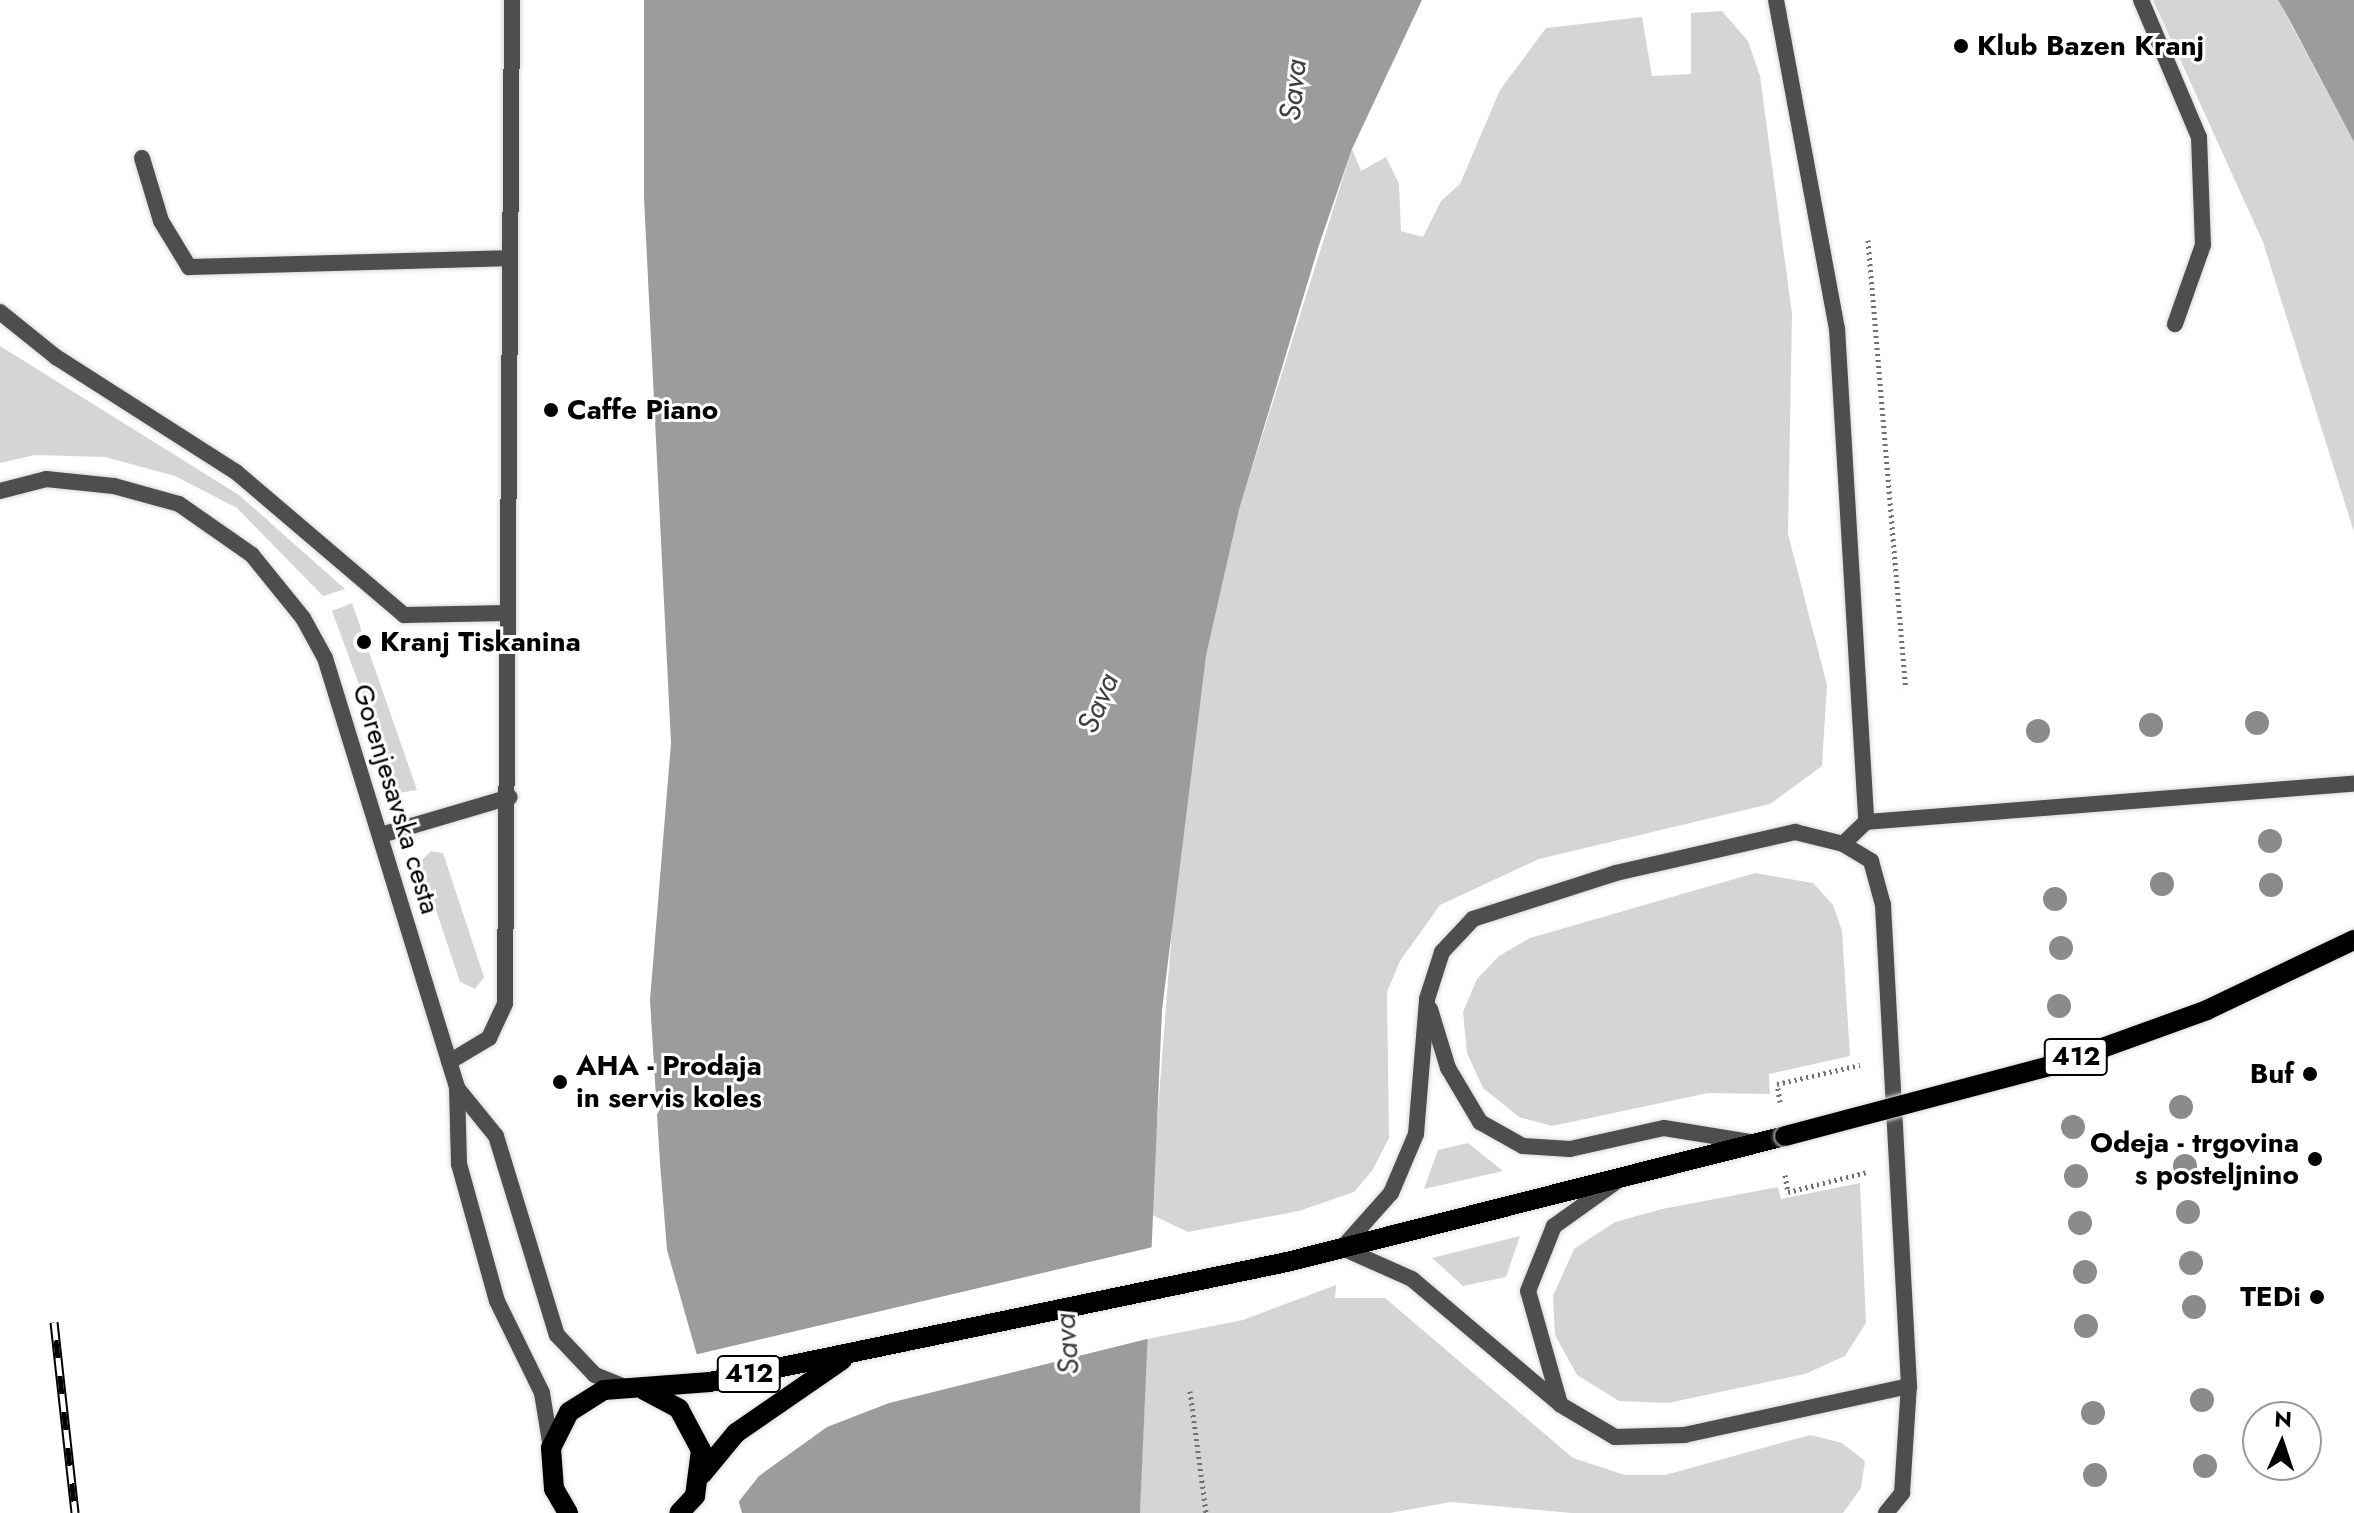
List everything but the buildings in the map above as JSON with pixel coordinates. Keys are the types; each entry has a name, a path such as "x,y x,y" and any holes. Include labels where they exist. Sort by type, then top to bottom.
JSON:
{"main road":[{"name":"412","path":"551,1448 557,1429 585,1398 631,1387 710,1382 1287,1262 2058,1064 2207,1010 2354,940"},
{"name":"412","path":"679,1513 702,1474 777,1400 860,1350"},
{"name":"412","path":"631,1387 660,1394 694,1428 702,1474"},
{"path":"551,1448 554,1489 568,1513"}],"street":[{"path":"449,1062 474,1052 500,1023 510,797 506,258 512,0"},
{"path":"1776,0 1837,328 1866,822"},
{"path":"2141,0 2199,137 2203,245 2175,324"},
{"path":"142,158 161,221 189,267 506,258"},
{"path":"0,312 56,357 236,472 404,615 508,613"},
{"name":"Gorenjesavska cesta","path":"0,491 46,479 114,486 179,504 252,555 325,658 457,1088 459,1164 500,1311 542,1393 551,1448"},
{"path":"1843,844 1866,822 2354,784"},
{"path":"381,835 510,797"},
{"path":"1886,1513 1902,1493 1909,1386 1883,905 1871,861 1843,844 1795,832 1754,838 1485,915 1442,952 1427,999 1416,1134 1391,1193 1342,1248 1412,1279 1561,1405 1615,1437 1685,1435 1909,1386"},
{"path":"1427,999 1448,1068 1480,1122 1523,1146 1570,1149 1664,1128 1751,1143"},
{"name":"Gorenjesavska cesta","path":"457,1088 496,1136 547,1312 571,1354 631,1387"},
{"path":"1561,1405 1528,1291 1537,1257 1554,1226 1628,1173"}],"path":[{"path":"1868,240 1906,688"},
{"path":"1780,1102 1777,1084 1860,1065"},
{"path":"1785,1175 1788,1192 1868,1172"},
{"path":"1190,1391 1206,1513"}],"shaded area":[{"path":"2153,0 2278,0 2354,142 2354,532 2263,242"},
{"path":"1722,11 1748,41 1760,76 1792,314 1788,534 1827,685 1822,766 1770,804 1539,859 1440,905 1400,961 1387,992 1389,1138 1372,1171 1354,1192 1299,1211 1188,1232 1150,1214 1178,851 1206,656 1239,510 1352,149 1361,171 1386,157 1399,184 1401,231 1423,237 1441,201 1460,184 1500,90 1546,28 1642,17 1652,76 1691,74 1691,13"},
{"path":"0,346 239,495 345,589 323,596 237,508 175,476 105,457 35,455 0,463"},
{"path":"352,603 417,790 399,793 332,611"},
{"path":"431,851 443,853 484,977 475,989 460,982 420,862"},
{"path":"1755,873 1813,883 1833,905 1842,931 1850,1056 1769,1074 1770,1094 1708,1093 1552,1126 1519,1117 1483,1088 1467,1053 1463,1012 1477,979 1499,956 1530,938"},
{"path":"1468,1143 1503,1171 1424,1189 1438,1150"},
{"path":"1860,1183 1866,1323 1845,1356 1805,1374 1668,1403 1619,1401 1577,1375 1555,1335 1553,1296 1574,1249 1615,1222 1662,1209 1778,1187 1781,1199"},
{"path":"1520,1236 1506,1277 1463,1286 1432,1258"},
{"path":"1336,1285 1335,1298 1385,1298 1573,1458 1625,1475 1665,1475 1810,1435 1842,1443 1865,1461 1861,1488 1843,1513 1572,1513 1451,1502 1390,1513 1140,1513 1147,1339 1243,1320"}],"water":[{"name":"Sava","path":"644,0 1422,0 1352,149 1319,245 1239,510 1206,656 1162,1010 1140,1513 742,1513 667,1250 660,1163 650,1000 671,743 644,198"},
{"path":"2278,0 2354,0 2354,142 2290,21"}],"pier":[{"path":"1153,1247 1151,1338 889,1403 827,1427 759,1476 736,1505 694,1355"}],"railway":[{"path":"54,1322 75,1513"}],"place":[{"name":"Klub Bazen Kranj","path":"1961,46"},
{"name":"Caffe Piano","path":"551,410"},
{"name":"Kranj Tiskanina","path":"364,642"},
{"name":"Buf","path":"2310,1074"},
{"name":"AHA - Prodaja in servis koles","path":"560,1082"},
{"name":"Odeja - trgovina s posteljnino","path":"2315,1159"},
{"name":"TEDi","path":"2317,1297"}]}
